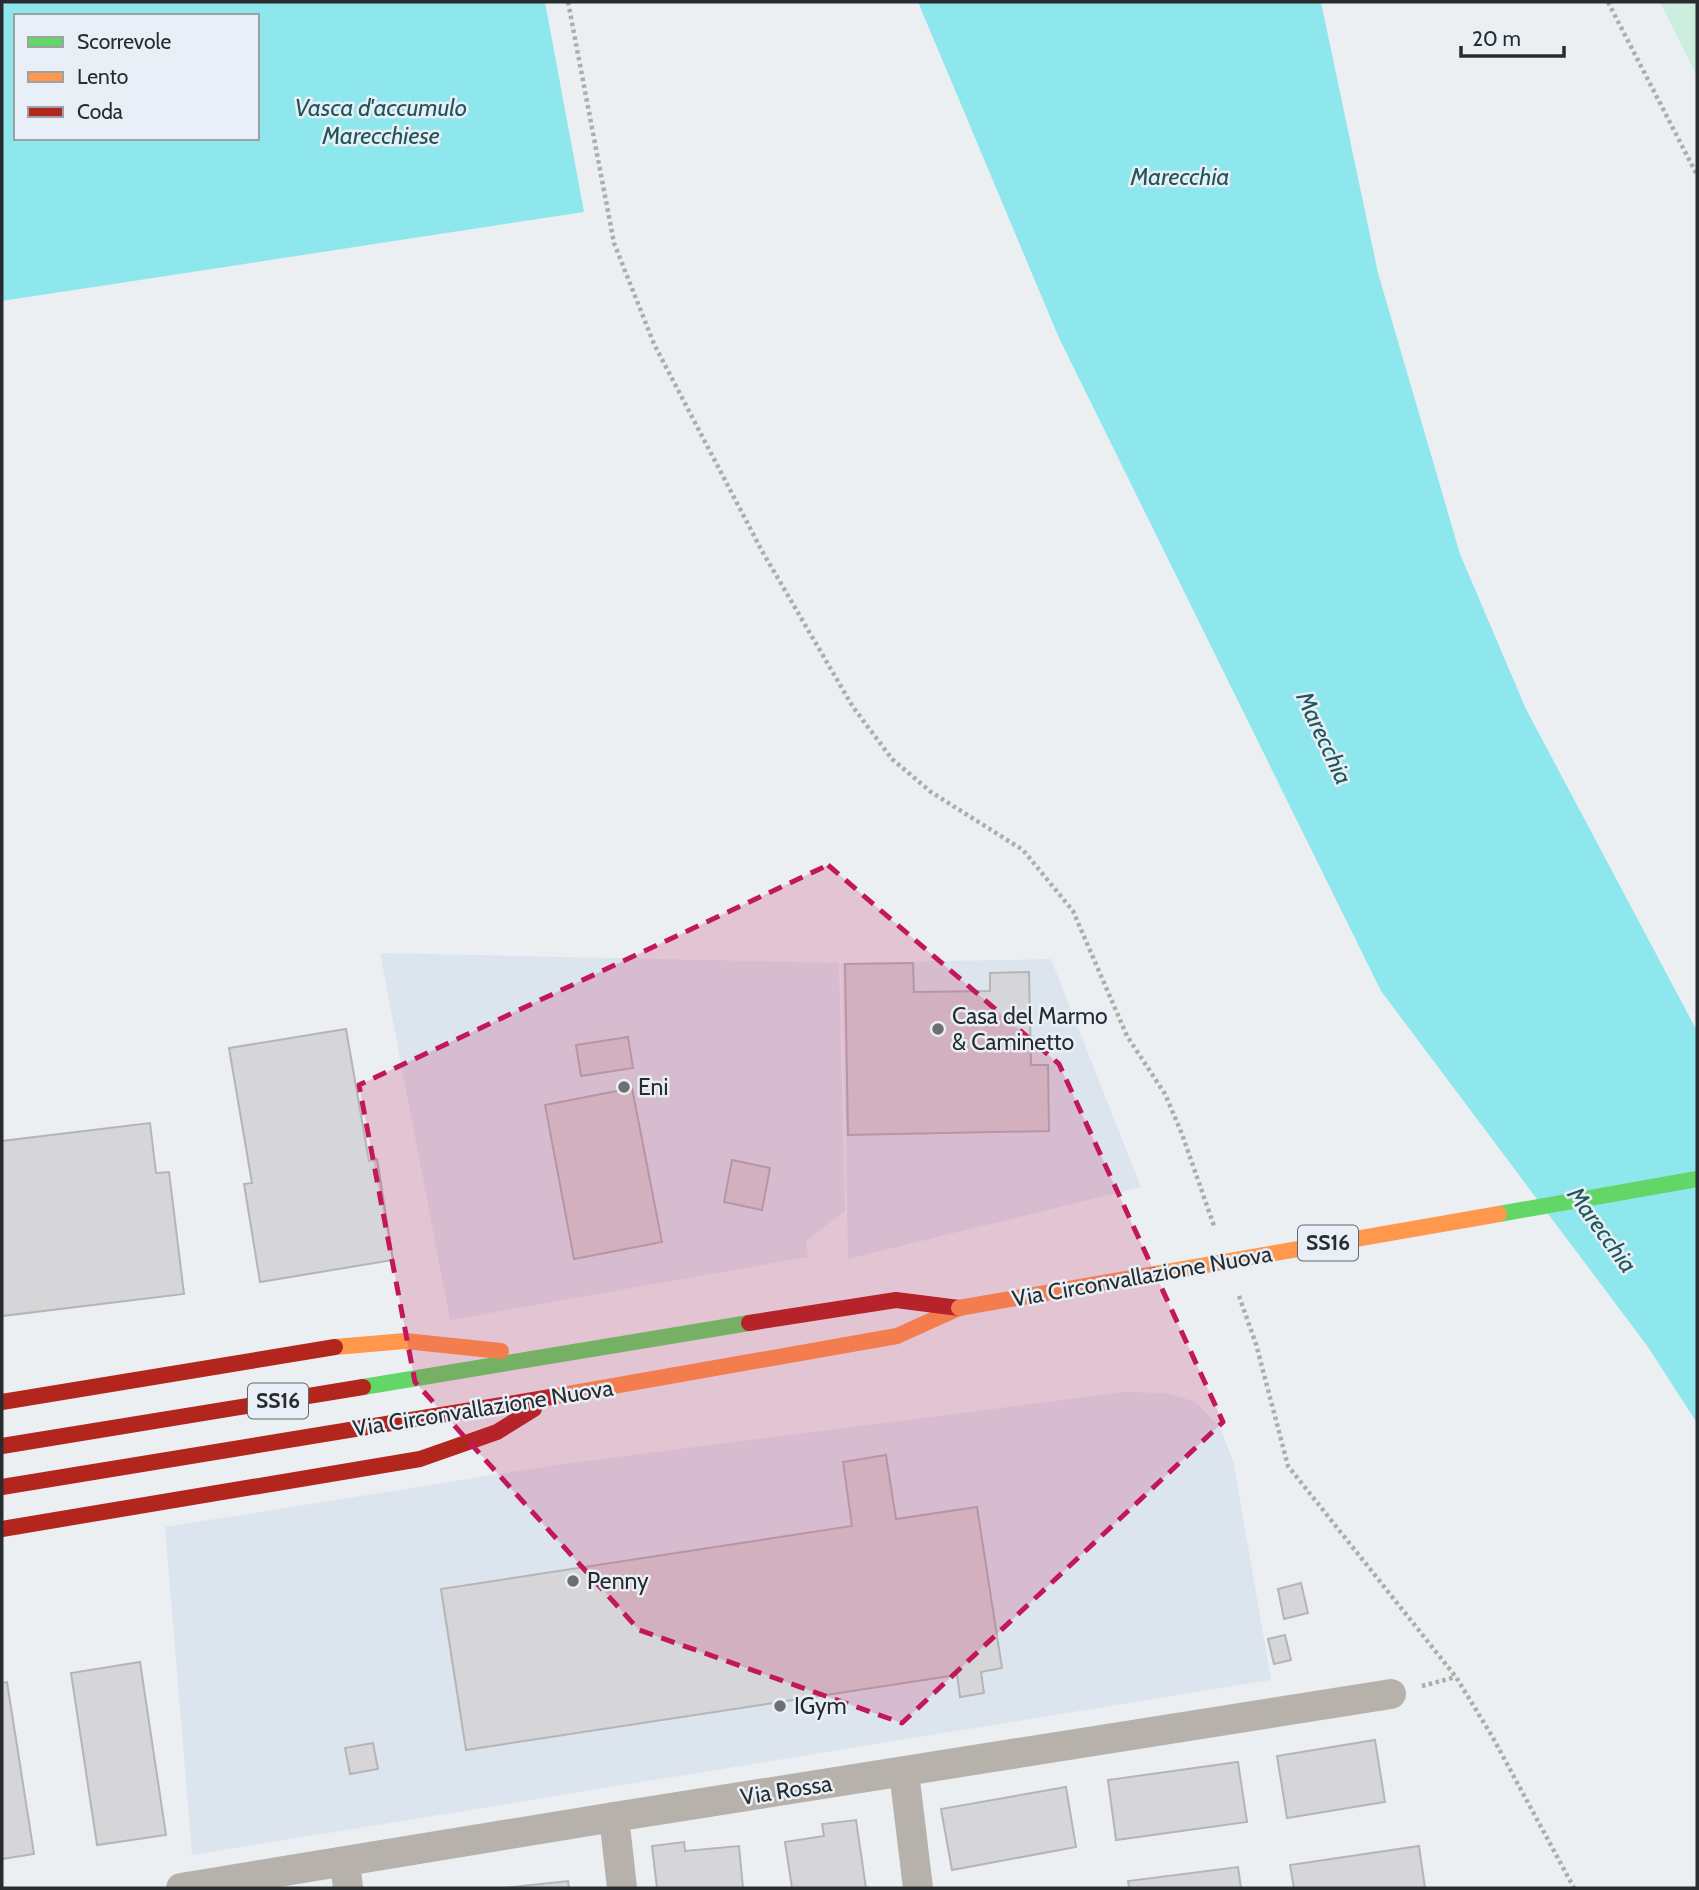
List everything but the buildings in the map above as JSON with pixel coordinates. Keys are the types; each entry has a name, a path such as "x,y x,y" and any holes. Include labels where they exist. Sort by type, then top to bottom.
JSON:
{"main road":[{"name":"Via Circonvallazione Nuova","path":"2,1487 553,1397 897,1336 959,1308 1697,1178"},
{"name":"Via Circonvallazione Nuova","path":"2,1446 896,1300 959,1308"},
{"path":"2,1402 331,1347 405,1341 555,1356"},
{"path":"2,1529 420,1459 497,1432 553,1397"}],"street":[{"name":"Via Rossa","path":"181,1888 347,1875 614,1816 1391,1694"},
{"path":"904,1772 918,1888"},
{"path":"614,1816 622,1888"}],"path":[{"path":"568,2 614,243 654,344 762,551 853,707 892,759 931,792 1023,850 1073,911 1127,1036 1165,1094 1219,1239"},
{"path":"1608,2 1697,175"},
{"path":"1238,1292 1256,1344 1288,1466 1457,1676 1574,1888"}],"highlighted area":[{"path":"828,865 1059,1064 1223,1422 902,1723 639,1630 415,1382 359,1085"}],"shaded area":[{"name":"Eni","path":"380,953 839,963 845,1211 806,1241 808,1257 450,1320"},
{"path":"1051,959 1141,1187 848,1259 842,963"},
{"path":"1125,1392 1166,1393 1196,1402 1221,1429 1234,1464 1271,1680 192,1855 165,1527 562,1464"}],"green space":[{"path":"1660,2 1697,2 1697,76"}],"water":[{"name":"Vasca d'accumulo Marecchiese","path":"2,2 545,2 584,212 2,301"},
{"name":"Marecchia","path":"918,2 1321,2 1378,273 1460,554 1526,709 1697,1031 1697,1423 1648,1347 1381,991 1059,338"}],"traffic: fast":[{"path":"1499,1214 1697,1179"},
{"path":"363,1387 749,1323"}],"traffic: slow":[{"path":"959,1308 1499,1214"},
{"path":"551,1397 897,1336 959,1308"},
{"path":"335,1347 405,1341 501,1351"}],"traffic: jam":[{"path":"749,1323 896,1300 959,1308"},
{"path":"2,1402 335,1347"},
{"path":"2,1446 363,1387"},
{"path":"2,1487 551,1397"},
{"path":"2,1529 420,1459 497,1432 534,1409"}],"place":[{"name":"Casa del Marmo & Caminetto","path":"938,1029"},
{"name":"Eni","path":"624,1087"},
{"name":"Penny","path":"573,1581"},
{"name":"IGym","path":"780,1706"}]}
